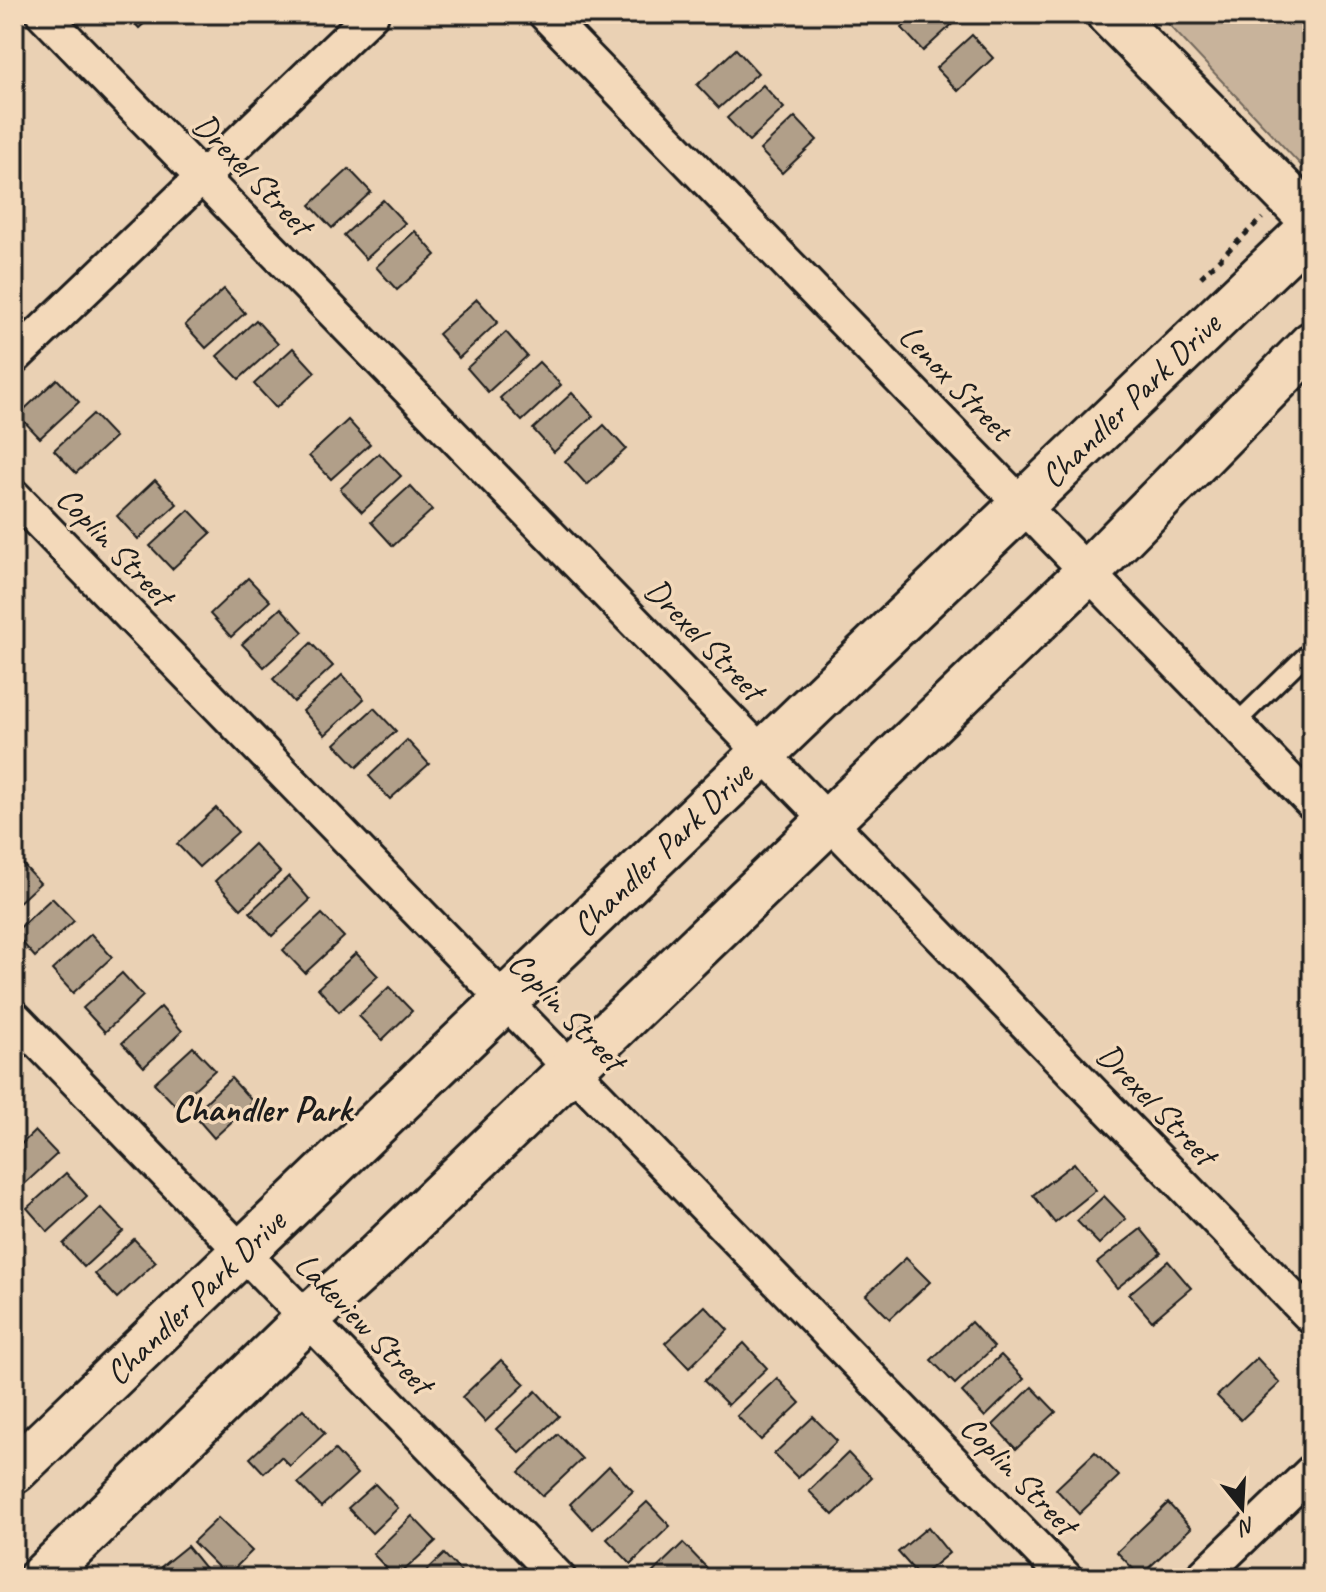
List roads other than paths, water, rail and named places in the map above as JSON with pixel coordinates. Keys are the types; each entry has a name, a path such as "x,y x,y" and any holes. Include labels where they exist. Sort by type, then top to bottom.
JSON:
{"street":[{"name":"Drexel Street","path":"43,14 1312,1318"},
{"path":"14,358 372,14"},
{"name":"Lenox Street","path":"545,14 1312,803"},
{"path":"1109,14 1304,214"},
{"name":"Chandler Park Drive","path":"14,1471 1021,503 1304,214"},
{"path":"41,1578 307,1319 378,1255 1088,572 1312,344"},
{"name":"Coplin Street","path":"14,496 1066,1578"},
{"name":"Lakeview Street","path":"14,1017 559,1578"},
{"path":"1201,1578 1312,1471"}],"lane":[{"path":"1235,724 1312,649"}],"district":[{"name":"Chandler Park","path":"262,1109"}]}
